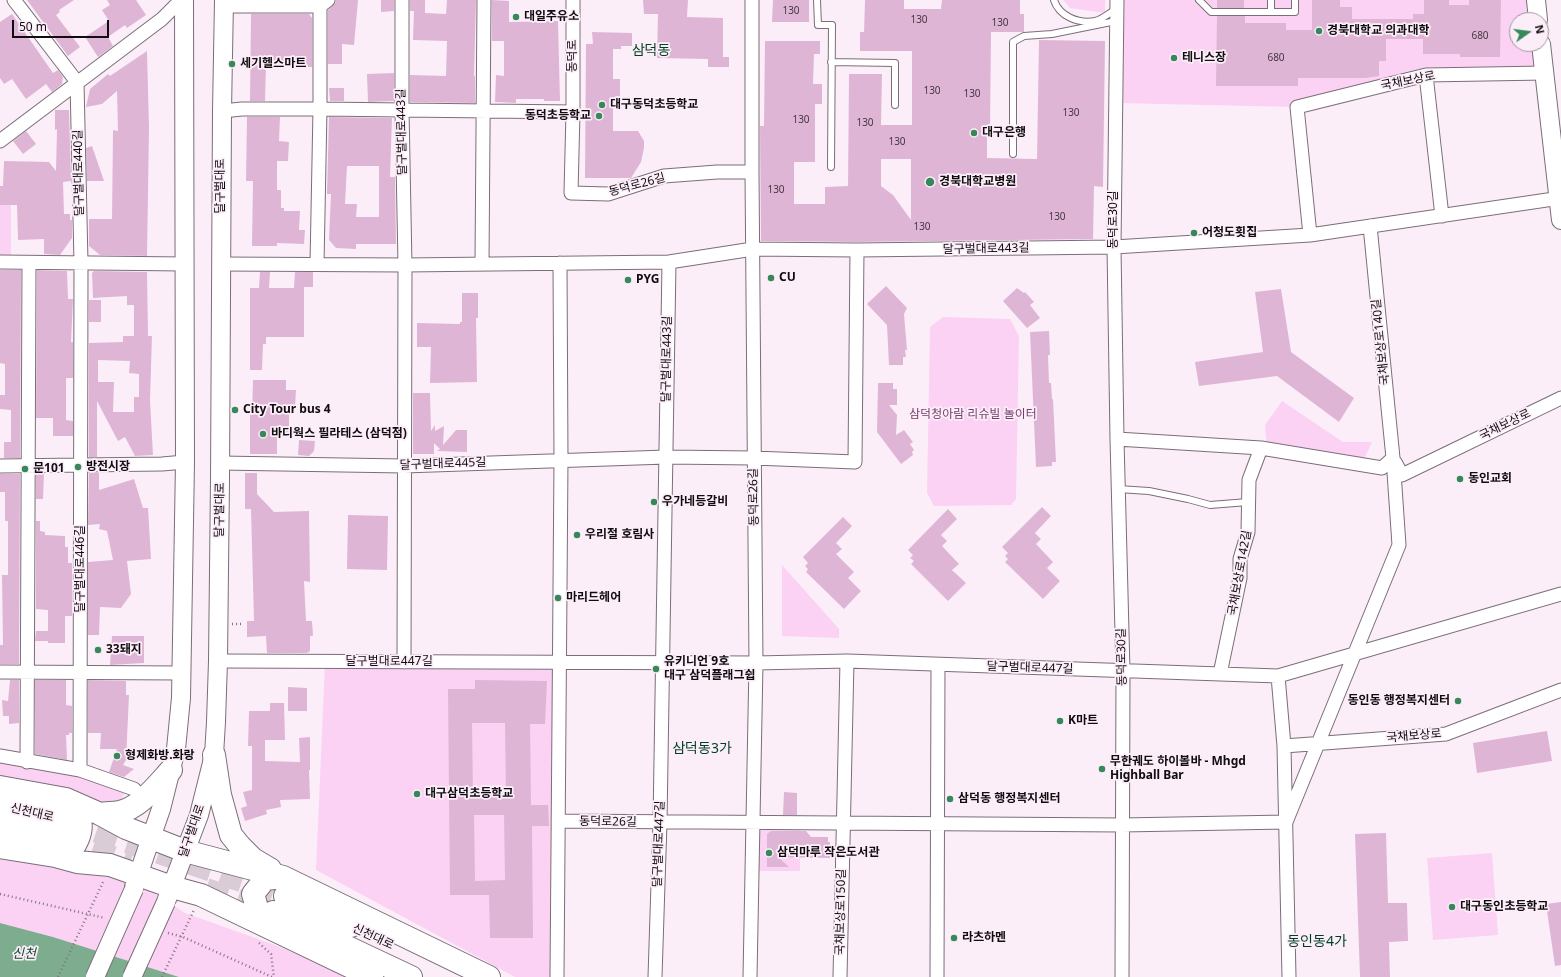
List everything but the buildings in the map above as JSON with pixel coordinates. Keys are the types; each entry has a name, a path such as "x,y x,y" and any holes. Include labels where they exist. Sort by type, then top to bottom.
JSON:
{"highway":[{"path":"214,755 220,795 232,835 240,846 254,859 280,895"},
{"path":"0,847 62,829 100,814 120,812 143,799 171,770"},
{"path":"0,787 62,829 77,862 110,865 136,882 169,894 201,895 372,977"},
{"name":"신천대로","path":"0,806 62,829"},
{"path":"100,814 126,828 185,851 280,895 489,977"},
{"name":"신천대로","path":"0,826 62,829"},
{"path":"280,895 265,879 253,894 259,915 280,933"},
{"name":"신천대로","path":"280,895 412,977"},
{"name":"신천대로","path":"280,895 461,977"}],"main road":[{"path":"95,977 136,882 161,809 176,749 181,673 185,462 183,0"},
{"path":"1536,0 1537,12"},
{"name":"달구벌대로","path":"132,977 169,894 199,815 214,755 218,661 224,3"},
{"path":"1542,52 1560,198 1561,220"}],"street":[{"path":"14,0 77,82"},
{"path":"0,141 162,19 183,0"},
{"name":"달구벌대로443길","path":"402,0 402,110 405,265"},
{"path":"482,263 484,0"},
{"name":"동덕로","path":"570,193 573,112 573,0"},
{"name":"동덕로26길","path":"750,977 756,663 752,0"},
{"name":"달구벌대로","path":"224,3 324,3"},
{"path":"317,264 324,3"},
{"name":"동덕로30길","path":"1117,10 1114,247 1123,671 1122,977"},
{"name":"국채보상로","path":"1310,235 1297,107 1426,75 1545,73"},
{"path":"1426,75 1442,216"},
{"name":"달구벌대로440길","path":"77,82 81,263"},
{"path":"222,111 242,109 320,109 573,112"},
{"name":"동덕로26길","path":"570,193 608,194 664,176 717,172 752,172"},
{"path":"1114,247 1310,235 1560,198"},
{"name":"국채보상로140길","path":"1370,226 1393,458"},
{"name":"달구벌대로443길","path":"221,264 405,265 560,262 669,262 753,249 857,250 1114,247"},
{"name":"달구벌대로445길","path":"220,463 404,466 666,456 855,462 857,250"},
{"path":"0,262 185,264"},
{"path":"557,977 561,460 560,262"},
{"name":"달구벌대로443길","path":"666,456 669,262"},
{"path":"27,762 29,673 29,263"},
{"name":"달구벌대로446길","path":"80,770 81,263"},
{"path":"404,662 405,265"},
{"name":"국채보상로","path":"1393,458 1402,475 1561,398"},
{"path":"1117,439 1261,448 1382,468 1393,458"},
{"name":"국채보상로142길","path":"1220,674 1240,578 1240,559 1248,532 1249,480 1261,448"},
{"path":"662,662 666,456"},
{"path":"1286,822 1399,545 1393,458"},
{"path":"0,466 81,466 185,462"},
{"path":"1123,671 1278,676 1561,594"},
{"name":"달구벌대로447길","path":"218,661 756,663 847,661 1123,671"},
{"path":"843,823 847,661"},
{"name":"달구벌대로447길","path":"655,977 660,822 662,662"},
{"path":"937,977 938,665"},
{"path":"0,672 181,673"},
{"path":"1278,676 1284,746 1289,977"},
{"name":"국채보상로","path":"1284,746 1446,734 1561,690"},
{"path":"0,756 27,762 80,770 134,789 137,792"},
{"name":"동덕로26길","path":"558,821 938,824"},
{"path":"938,824 1122,825 1286,822"},
{"name":"국채보상로150길","path":"840,977 843,823"}],"lane":[{"path":"817,0 818,25 832,26 831,166"},
{"path":"1054,0 1058,10 1067,17 1082,20 1096,21 1117,10"},
{"path":"1199,0 1211,12 1294,12 1295,0"},
{"path":"1271,0 1271,12"},
{"path":"1013,154 1013,42 1024,36 1052,34 1117,10"},
{"path":"832,62 895,63 895,105"},
{"path":"1118,489 1149,491 1210,505 1248,502"}],"path":[{"path":"218,624 241,624"},
{"path":"58,977 104,880"},
{"path":"162,977 194,910"},
{"path":"271,954 274,977"}],"green space":[{"path":"1063,0 1105,0 1105,13 1070,8"},
{"name":"경북대학교 의과대학","path":"1117,0 1536,0 1538,12 1509,12 1509,52 1542,52 1545,73 1426,75 1297,107 1115,103"},
{"path":"0,205 11,205 11,263 0,262"},
{"name":"삼덕청아람 리슈빌 놀이터","path":"943,317 1010,319 1019,336 1016,499 1011,505 934,506 927,493 930,327"},
{"path":"1282,401 1343,442 1372,442 1364,459 1267,449 1265,425"},
{"path":"782,565 839,629 839,638 782,636"},
{"path":"325,662 560,662 557,977 515,977 316,870"},
{"path":"0,756 80,770 124,794 119,806 105,805 0,781"},
{"path":"753,823 800,823 800,871 752,871"},
{"path":"0,851 110,865 185,913 275,945 353,977 179,977 53,937 0,923"},
{"path":"1492,853 1498,935 1433,940 1427,858"}],"water":[{"name":"신천","path":"0,923 53,937 179,977 0,977"}],"tunnel":[{"path":"65,821 285,896"},
{"path":"61,839 130,863"},
{"path":"206,889 272,912"}],"place":[{"name":"대일주유소","path":"516,17"},
{"name":"경북대학교 의과대학","path":"1319,31"},
{"name":"테니스장","path":"1174,58"},
{"name":"세기헬스마트","path":"232,64"},
{"name":"대구동덕초등학교","path":"602,105"},
{"name":"동덕초등학교","path":"599,116"},
{"name":"대구은행","path":"974,133"},
{"name":"경북대학교병원","path":"930,182"},
{"name":"어청도횟집","path":"1194,233"},
{"name":"CU","path":"771,278"},
{"name":"PYG","path":"628,280"},
{"name":"City Tour bus 4","path":"235,410"},
{"name":"바디웍스 필라테스 (삼덕점)","path":"263,434"},
{"name":"방전시장","path":"78,467"},
{"name":"문101","path":"25,469"},
{"name":"동인교회","path":"1460,479"},
{"name":"우가네등갈비","path":"654,502"},
{"name":"우리절 호림사","path":"577,535"},
{"name":"마리드헤어","path":"558,598"},
{"name":"33돼지","path":"98,650"},
{"name":"유키니언 9호 대구 삼덕플래그쉽","path":"656,669"},
{"name":"동인동 행정복지센터","path":"1458,701"},
{"name":"K마트","path":"1060,721"},
{"name":"형제화방.화랑","path":"117,756"},
{"name":"무한궤도 하이볼바 - Mhgd Highball Bar","path":"1102,769"},
{"name":"대구삼덕초등학교","path":"417,794"},
{"name":"삼덕동 행정복지센터","path":"950,799"},
{"name":"삼덕마루 작은도서관","path":"769,853"},
{"name":"대구동인초등학교","path":"1452,907"},
{"name":"라츠하멘","path":"954,938"}],"district":[{"name":"삼덕동","path":"651,51"},
{"name":"삼덕동3가","path":"702,749"},
{"name":"동인동4가","path":"1317,942"}]}
